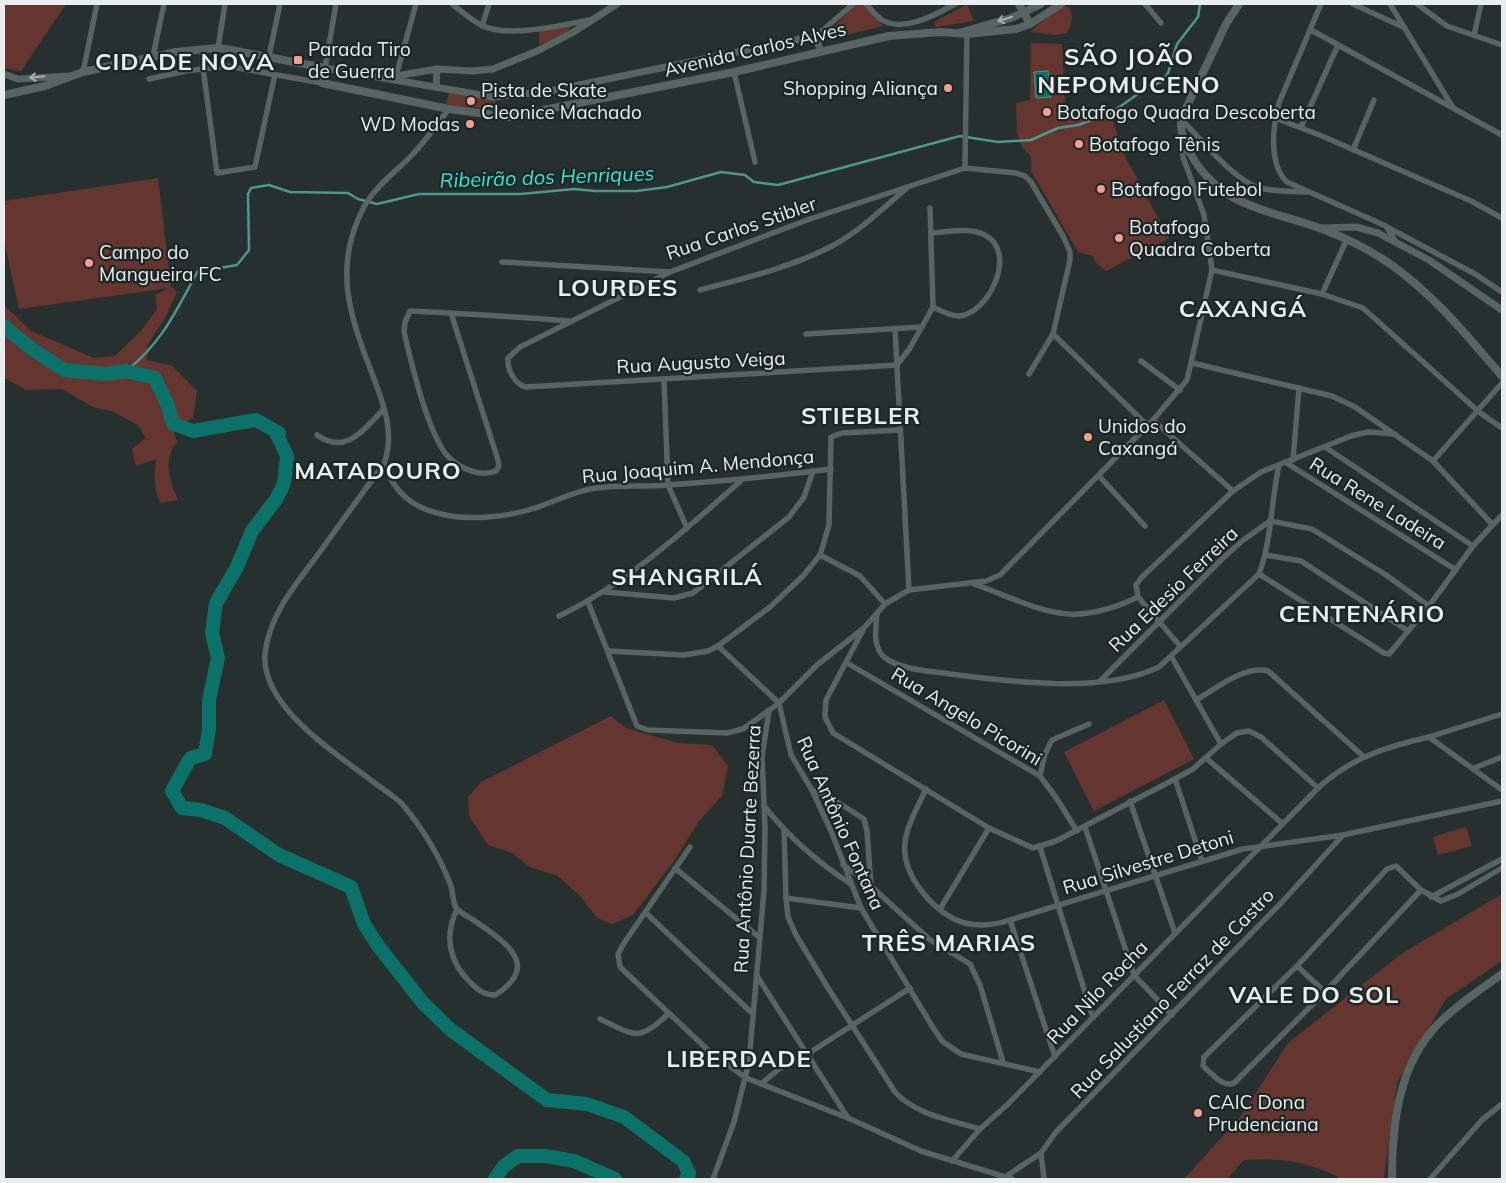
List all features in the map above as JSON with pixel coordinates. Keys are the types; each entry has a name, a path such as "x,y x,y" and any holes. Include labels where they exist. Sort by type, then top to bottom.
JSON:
{"main road":[{"path":"1019,4 1030,24"},
{"path":"965,32 1024,13 1041,4"},
{"path":"965,32 999,32 1030,24 1061,4"},
{"path":"1239,4 1222,32 1181,119 1181,135 1197,163 1219,189 1256,208 1321,228 1347,239 1391,265 1440,305 1502,376"},
{"name":"Avenida Carlos Alves","path":"322,83 449,109 508,117 734,72 821,50 889,36 965,32"},
{"path":"4,95 34,89 83,72 153,56 218,48 269,56 325,68 322,83"},
{"path":"1392,1179 1396,1110 1405,1078 1424,1041 1447,1016 1502,974"}],"street":[{"path":"83,72 97,4"},
{"path":"153,56 164,4"},
{"path":"218,48 226,4"},
{"path":"269,56 280,4"},
{"path":"336,4 325,68 493,97 526,95 815,37 853,4"},
{"path":"396,76 416,4"},
{"path":"452,4 482,26 493,30 515,30 590,20"},
{"path":"482,26 489,4"},
{"path":"384,78 437,69 472,71 493,69 537,51 572,33 617,4"},
{"path":"866,4 883,21 896,23 925,20 955,4"},
{"path":"1145,4 1161,23"},
{"path":"1321,4 1279,103 1275,118 1276,156 1280,176 1287,182 1386,226 1475,274 1502,292"},
{"path":"1353,4 1403,27"},
{"path":"1390,4 1453,108"},
{"path":"1417,4 1447,26 1502,44"},
{"path":"1474,35 1481,4"},
{"path":"1311,30 1502,135"},
{"path":"965,32 966,168 1025,176 1031,182 1063,236 1070,252 1070,260 1053,334 1030,374"},
{"path":"815,37 821,50"},
{"path":"1301,127 1338,46"},
{"path":"149,80 202,68 227,66 322,83"},
{"path":"202,68 217,173 250,169 257,164 275,74"},
{"path":"436,86 437,69"},
{"path":"734,72 755,162"},
{"path":"4,74 18,79"},
{"path":"4,78 70,76"},
{"path":"1353,150 1374,100"},
{"path":"449,109 415,152 373,194 364,208 348,254 345,277 354,324 384,410 390,444 384,464 288,594 273,623 267,641 266,669 281,702 306,730 401,804 418,824 440,861 451,887 457,909 505,944 516,957 517,966 515,974 509,983 495,994 480,991 464,977 454,964 449,936 451,920 457,909"},
{"path":"1275,118 1301,127 1471,201 1502,218"},
{"path":"1181,119 1222,160 1250,183 1260,188 1309,192"},
{"path":"588,602 632,719 637,726 648,730 727,733 743,729 780,703 817,665 864,628 886,604 908,590 986,581 1000,576 1153,420 1187,380 1212,270 1204,215 1183,157 1181,135"},
{"name":"Rua Carlos Stibler","path":"502,262 670,272 810,219 966,168"},
{"path":"700,290 784,266 835,244 851,234 910,186"},
{"path":"897,365 910,348 934,307 930,208"},
{"path":"1321,228 1343,226 1366,228 1429,260 1502,310"},
{"path":"1386,226 1397,243"},
{"path":"932,233 962,231 986,236 995,245 999,260 998,277 994,286 971,312 957,316 934,307"},
{"path":"1322,294 1347,239"},
{"path":"1212,270 1322,294 1363,308 1479,412 1502,428"},
{"path":"451,313 498,460 499,466 496,471 483,474 455,462 442,448 427,411 406,339 405,322 410,311 451,313 569,321 670,272"},
{"name":"Rua Augusto Veiga","path":"569,321 510,354 508,362 512,375 518,384 526,387 897,365"},
{"path":"806,334 922,327"},
{"path":"895,329 908,590"},
{"path":"1053,334 1147,425"},
{"path":"1141,361 1180,390"},
{"path":"1192,363 1332,396 1368,415 1433,461 1492,524"},
{"path":"664,380 668,485 688,528"},
{"path":"1433,461 1479,412 1502,383"},
{"path":"1293,460 1300,388"},
{"path":"318,435 334,444 349,441 384,410"},
{"path":"1153,420 1233,491"},
{"path":"608,651 684,655 708,651 718,646 770,607 803,576 820,555 830,526 830,440 833,435 900,430"},
{"path":"1180,646 1138,597 1136,585 1141,578 1233,491 1261,472 1368,432 1395,434"},
{"path":"1325,447 1473,546"},
{"name":"Rua Joaquim A. Mendonça","path":"384,464 391,481 400,494 409,501 440,514 457,517 526,511 575,492 596,488 668,485 831,469"},
{"path":"877,613 877,646 885,657 894,662 934,672 1000,680 1054,683 1100,682 1147,672 1159,667 1259,574 1266,555 1270,521 1282,464"},
{"name":"Rua Rene Ladeira","path":"1282,464 1456,570"},
{"path":"605,592 674,598 693,593 789,517 804,497 813,471"},
{"path":"1099,476 1145,526"},
{"path":"559,616 605,592 688,528 742,478"},
{"path":"1259,574 1384,653 1391,653 1429,606 1473,546 1502,515"},
{"path":"1270,521 1312,528 1386,575 1429,606"},
{"name":"Rua Edesio Ferreira","path":"1100,682 1242,541 1270,521"},
{"path":"820,555 860,576 886,604"},
{"path":"1266,555 1301,560 1408,631"},
{"path":"971,583 1028,606 1068,615 1083,616 1101,612 1138,597"},
{"path":"864,628 826,700 824,710 828,726 839,738 989,828 1025,846 1040,847 1076,831 1175,779 1238,733 1254,733 1318,788"},
{"path":"718,646 780,703"},
{"path":"1171,656 1221,744"},
{"name":"Rua Angelo Picorini","path":"847,663 1040,776 1057,798 1076,831"},
{"path":"1196,700 1244,673 1259,670 1268,671 1363,756"},
{"name":"Rua Antônio Fontana","path":"780,703 791,755 812,790 861,908 942,1041 961,1054 1003,1062 1040,1072"},
{"name":"Rua Antônio Duarte Bezerra","path":"713,1179 725,1150 746,1078 764,891 762,757 769,710"},
{"name":"Rua Nilo Rocha","path":"952,1161 980,1129 1094,1018 1332,774 1363,756 1502,714"},
{"path":"1040,776 1045,754 1052,740 1089,724"},
{"path":"1429,737 1502,790"},
{"path":"1474,768 1502,757"},
{"path":"1206,758 1284,824"},
{"path":"1175,779 1202,861"},
{"name":"Rua Silvestre Detoni","path":"926,789 906,838 905,854 909,870 919,888 940,909 964,923 993,925 1264,844 1343,835 1502,800"},
{"path":"812,790 831,798 864,819 868,831 871,886"},
{"path":"1130,801 1175,933"},
{"path":"764,806 784,830 823,866 851,884"},
{"path":"1085,826 1134,975 1172,1015"},
{"path":"940,909 989,828"},
{"path":"784,830 788,917 796,935 895,1092 906,1104 918,1110 980,1129"},
{"name":"Rua Salustiano Ferraz de Castro","path":"1041,1153 1056,1132 1282,902 1343,835"},
{"path":"690,847 624,943 618,954 619,964 668,1014 709,1051 746,1078 848,1118 921,1151 1012,1179"},
{"path":"1040,847 1094,1018"},
{"path":"1430,897 1502,859"},
{"path":"844,865 871,886 929,939 970,964 980,985 1003,1062"},
{"path":"1420,890 1325,992 1232,1084 1223,1083 1203,1066 1204,1057 1297,966 1386,868 1396,866 1420,890 1430,897 1437,900 1447,900 1502,868"},
{"path":"675,868 759,937"},
{"path":"786,898 861,908"},
{"path":"646,913 753,1014"},
{"path":"1010,920 1055,1057"},
{"path":"1297,966 1325,992"},
{"path":"756,975 848,1118"},
{"path":"761,1084 779,1069 806,1055 910,988"},
{"path":"600,1019 632,1034 641,1034 653,1028 668,1014"},
{"path":"1430,1179 1482,1120 1502,1104"},
{"path":"1005,1177 1041,1153 1044,1179"}],"shaded area":[{"path":"4,4 66,4 21,71 4,68"},
{"path":"855,4 864,4 883,26 830,39 826,36"},
{"path":"967,4 974,21 936,27 934,22"},
{"path":"1061,5 1070,8 1071,11 1072,21 1067,33 1055,35 1030,32"},
{"path":"571,26 566,34 539,45 539,31"},
{"path":"1031,43 1062,44 1066,119 1111,113 1122,151 1169,238 1106,271 1096,263 1093,256 1078,252 1031,171 1031,156 1022,147 1017,132 1016,103 1030,100"},
{"name":"Pista de Skate Cleonice Machado","path":"449,92 496,98 494,110 446,104"},
{"path":"158,178 171,287 177,292 165,318 148,344 147,360 172,366 197,391 193,418 173,429 177,442 170,456 169,471 172,486 178,500 161,503 155,487 156,459 136,466 132,449 146,438 138,425 114,412 93,407 62,389 26,390 4,378 4,305 31,331 94,358 115,356 141,331 157,309 155,295 169,288 19,309 4,240 4,201"},
{"path":"1164,700 1194,759 1094,811 1064,752"},
{"path":"611,716 626,728 678,743 712,745 728,766 722,796 699,821 674,861 633,915 612,924 597,918 581,897 558,876 530,867 512,853 488,845 469,816 468,797 481,782"},
{"path":"1466,827 1472,846 1438,855 1433,837"},
{"path":"1502,894 1502,961 1446,999 1397,1083 1384,1179 1339,1179 1337,1176 1302,1164 1281,1160 1258,1159 1244,1160 1227,1179 1184,1179 1241,1116 1288,1043 1401,954"}],"water":[{"path":"1048,71 1051,97 1036,98 1034,72"}],"waterway":[{"name":"Ribeirão dos Henriques","path":"126,371 160,337 199,269 208,266 214,269 237,265 249,250 248,194 251,188 269,185 290,192 348,193 358,199 377,204 419,194 521,194 574,189 637,191 667,187 721,172 745,175 754,182 778,185 960,136 998,142 1031,140 1058,128 1078,125 1111,113 1145,89 1163,81 1168,73 1177,44 1198,17 1200,4"},
{"path":"4,326 29,347 64,370 106,374 126,371 155,378 168,406 173,424 193,431 256,420 279,433 276,433 287,456 284,483 277,498 252,531 237,567 216,603 212,633 218,658 209,700 209,729 205,754 191,758 172,791 182,808 201,810 225,818 279,855 351,887 364,924 379,947 423,1003 451,1030 547,1100 587,1104 624,1117 683,1161 689,1173 686,1179"},
{"path":"495,1179 504,1166 518,1156 545,1156 574,1161 615,1179"}],"place":[{"name":"Parada Tiro de Guerra","path":"298,60"},
{"name":"Shopping Aliança","path":"948,88"},
{"name":"Pista de Skate Cleonice Machado","path":"471,101"},
{"name":"Botafogo Quadra Descoberta","path":"1047,112"},
{"name":"WD Modas","path":"470,124"},
{"name":"Botafogo Tênis","path":"1079,144"},
{"name":"Botafogo Futebol","path":"1101,189"},
{"name":"Botafogo Quadra Coberta","path":"1119,238"},
{"name":"Campo do Mangueira FC","path":"89,263"},
{"name":"Unidos do Caxangá","path":"1088,437"},
{"name":"CAIC Dona Prudenciana","path":"1198,1113"}],"district":[{"name":"CIDADE NOVA","path":"185,62"},
{"name":"SÃO JOÃO NEPOMUCENO","path":"1129,71"},
{"name":"LOURDES","path":"618,288"},
{"name":"CAXANGÁ","path":"1243,309"},
{"name":"STIEBLER","path":"861,416"},
{"name":"MATADOURO","path":"378,471"},
{"name":"SHANGRILÁ","path":"687,577"},
{"name":"CENTENÁRIO","path":"1362,614"},
{"name":"TRÊS MARIAS","path":"949,943"},
{"name":"VALE DO SOL","path":"1314,995"},
{"name":"LIBERDADE","path":"739,1059"}]}
